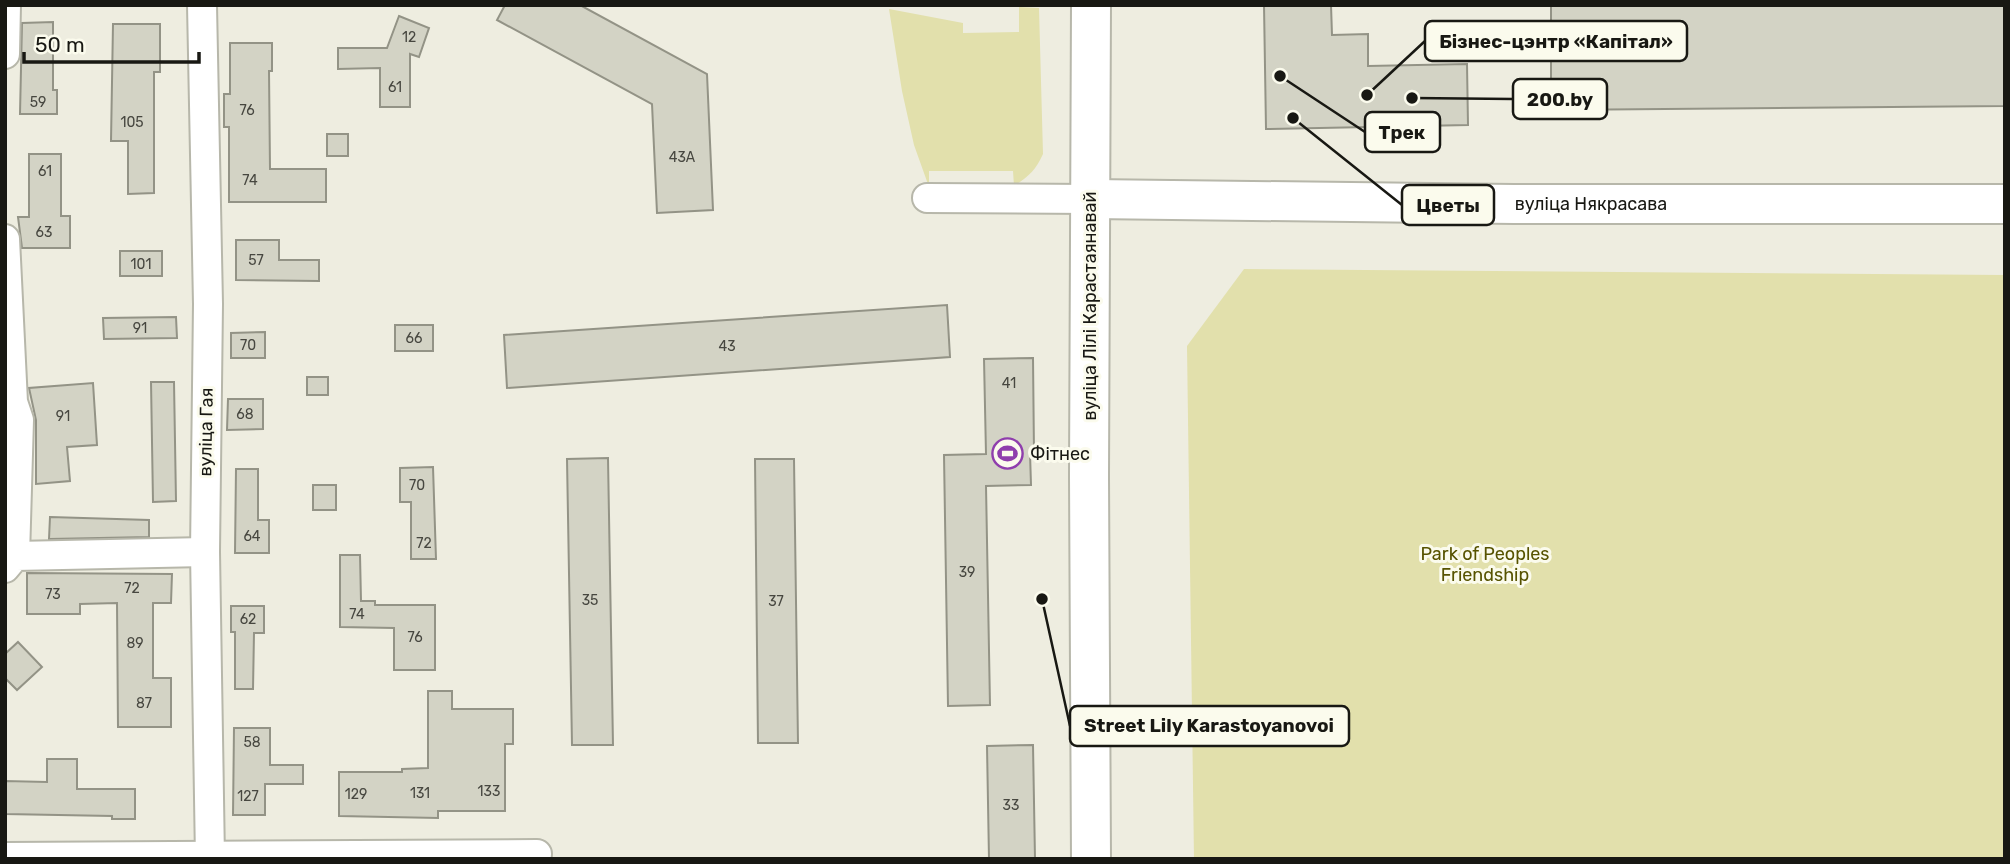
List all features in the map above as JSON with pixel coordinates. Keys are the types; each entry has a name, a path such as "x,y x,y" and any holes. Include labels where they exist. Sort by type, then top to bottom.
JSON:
{"main road":[{"name":"вуліца Лілі Карастаянавай","path":"1091,5 1091,859"},
{"name":"вуліца Някрасава","path":"1091,199 1514,204 2005,204"}],"street":[{"path":"5,54 6,5"},
{"name":"вуліца Гая","path":"202,5 208,304 205,552 210,858"},
{"path":"927,198 1091,199"},
{"path":"5,239 9,402 19,420 10,562 205,552"},
{"path":"5,857 210,858 537,854"}],"green space":[{"path":"1019,7 1039,8 1043,154 1040,160 1031,173 1014,186 1013,171 929,171 929,187 914,145 889,9 963,23 963,33 1019,32"},
{"name":"Park of Peoples Friendship","path":"1244,269 2005,275 2005,859 1194,859 1187,346"}],"building":[{"path":"505,5 580,5 707,74 713,210 657,213 652,104 497,20"},
{"path":"1264,5 1331,5 1332,35 1368,34 1368,66 1467,64 1468,125 1266,129"},
{"path":"1551,5 2005,5 2005,106 1551,110"},
{"path":"399,16 429,28 419,57 410,54 410,107 380,107 380,68 338,69 338,48 387,48"},
{"path":"53,22 53,90 57,90 57,114 20,114 22,23"},
{"path":"113,24 160,24 160,72 154,72 154,193 128,194 128,141 111,141"},
{"path":"230,43 272,43 272,71 269,71 270,169 326,169 326,202 229,202 229,127 224,127 224,94 230,94"},
{"path":"327,134 348,134 348,156 327,156"},
{"path":"29,154 61,154 61,216 70,216 70,248 22,248 18,217 29,217"},
{"path":"236,240 279,240 279,260 319,260 319,281 236,280"},
{"path":"120,251 162,251 162,276 120,276"},
{"path":"947,305 950,357 507,388 504,335"},
{"path":"176,317 177,338 104,339 103,318"},
{"path":"395,325 433,325 433,351 395,351"},
{"path":"265,332 265,358 231,358 231,333"},
{"path":"1033,358 1034,453 1030,453 1031,485 986,486 990,705 948,706 944,455 986,454 984,359"},
{"path":"307,377 328,377 328,395 307,395"},
{"path":"151,382 174,382 176,501 153,502"},
{"path":"93,383 97,445 67,447 70,481 36,484 36,420 29,388"},
{"path":"228,399 263,399 263,429 227,430"},
{"path":"608,458 613,745 572,745 567,459"},
{"path":"755,459 794,459 798,743 758,743"},
{"path":"433,467 436,559 411,559 411,502 400,502 400,468"},
{"path":"236,469 258,469 258,520 269,520 269,553 235,553"},
{"path":"313,485 336,485 336,510 313,510"},
{"path":"50,517 149,520 149,537 49,539"},
{"path":"340,555 360,555 361,601 375,601 375,605 435,605 435,670 394,670 394,628 340,627"},
{"path":"27,573 172,574 171,603 153,603 153,678 171,678 171,727 118,727 117,603 80,604 80,614 27,614"},
{"path":"231,606 264,606 264,633 254,633 253,689 235,689 235,632 231,632"},
{"path":"18,642 42,667 17,690 5,678 5,654"},
{"path":"428,691 452,691 452,709 513,709 513,744 505,744 505,811 438,811 438,818 339,816 339,772 402,772 402,769 428,768"},
{"path":"234,728 270,728 270,765 303,765 303,784 265,784 265,815 233,815"},
{"path":"1033,745 1035,859 989,859 987,746"},
{"path":"47,759 77,759 77,789 135,789 135,819 112,819 112,816 5,814 5,781 47,782"}],"place":[{"name":"Трек","path":"1280,76"},
{"name":"Бізнес-цэнтр «Капітал»","path":"1367,95"},
{"name":"200.by","path":"1412,98"},
{"name":"Цветы","path":"1293,118"},
{"name":"Фітнес","path":"1007,454"},
{"name":"Street Lily Karastoyanovoi","path":"1042,599"}]}
